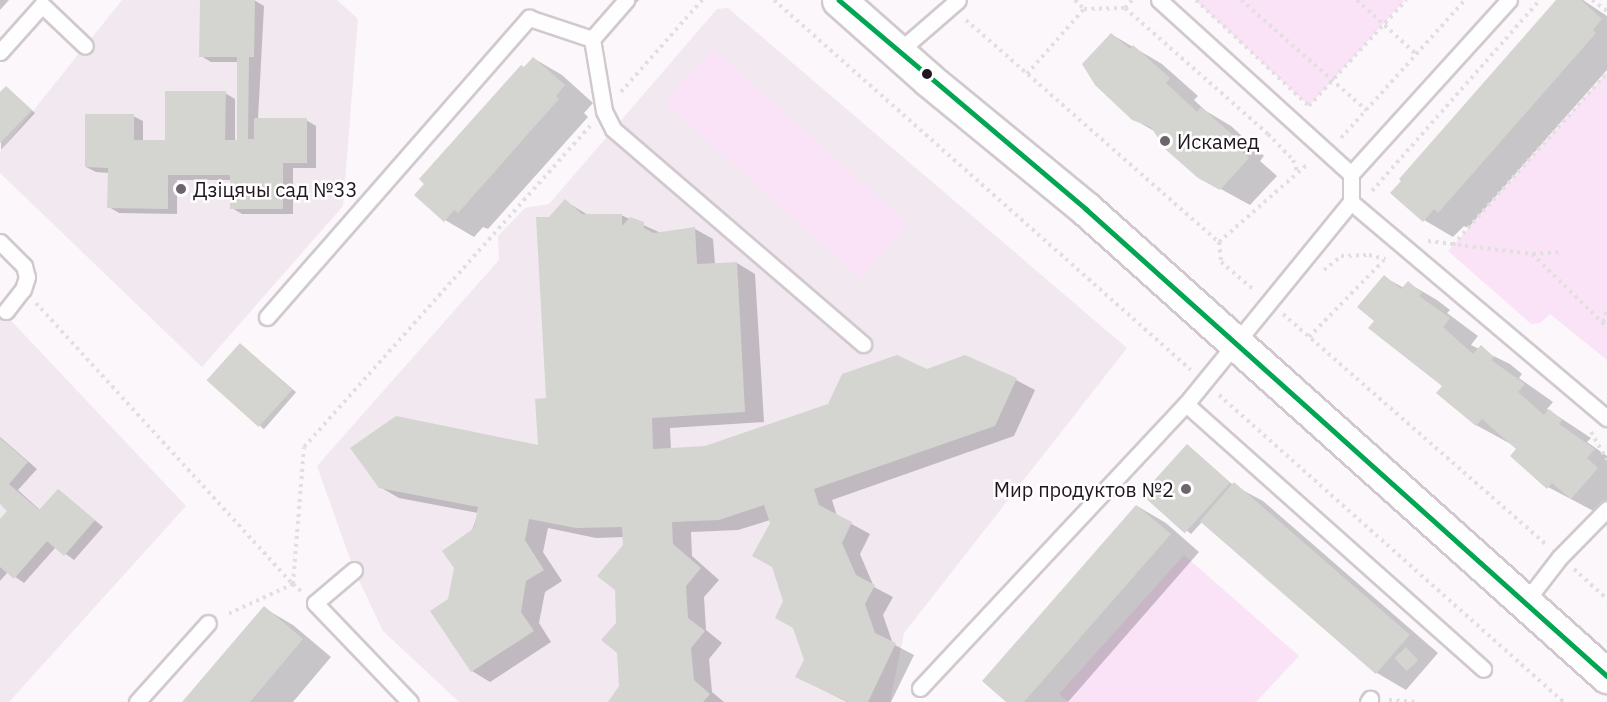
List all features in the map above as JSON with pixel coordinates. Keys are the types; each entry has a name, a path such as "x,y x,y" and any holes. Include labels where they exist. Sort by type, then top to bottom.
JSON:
{"main road":[{"path":"839,0 1086,209 1236,341 1607,676"}],"lane":[{"path":"592,39 626,0"},
{"path":"898,52 958,0"},
{"path":"1159,0 1351,174 1354,205 1607,418"},
{"path":"1351,174 1509,0"},
{"path":"0,52 42,5 85,46"},
{"path":"267,317 529,18 592,39"},
{"path":"592,39 604,111 613,129 863,344"},
{"path":"920,688 1186,404 1236,341 1354,205"},
{"path":"0,242 24,266 27,277 23,289 6,311"},
{"path":"1186,404 1483,669"},
{"path":"1526,601 1560,557 1607,509"},
{"path":"354,570 315,603 410,702"},
{"path":"137,702 208,623"}],"path":[{"path":"293,584 304,447 702,0"},
{"path":"774,0 1563,702"},
{"path":"1075,0 1084,9 1125,8 1268,134 1293,159 1297,171"},
{"path":"1125,8 1132,0"},
{"path":"1196,0 1309,106 1331,79 1406,0"},
{"path":"1241,0 1366,110"},
{"path":"1357,0 1416,54"},
{"path":"1458,0 1458,7"},
{"path":"1220,242 1297,171 1327,152 1465,0"},
{"path":"1354,205 1540,0"},
{"path":"1592,0 1607,11"},
{"path":"1027,74 1084,9"},
{"path":"1452,245 1607,73"},
{"path":"1369,255 1389,233 1452,245 1532,254 1562,252"},
{"path":"1532,254 1607,327"},
{"path":"1313,278 1341,256 1369,255 1394,262"},
{"path":"1309,337 1384,259"},
{"path":"23,289 293,584 315,603"},
{"path":"1282,313 1290,304"},
{"path":"1603,322 1607,312"},
{"path":"1589,429 1607,460"},
{"path":"208,623 293,584"},
{"path":"1369,701 1417,702"}],"shaded area":[{"name":"Дзіцячы сад №33","path":"122,0 337,0 358,19 343,206 202,367 0,173 0,152"},
{"path":"1195,0 1405,0 1309,106"},
{"path":"728,8 1127,348 904,633 890,702 459,702 383,631 354,570 317,466 499,260 498,236 525,208 549,204 717,9"},
{"path":"713,48 908,224 860,278 664,102"},
{"path":"1607,72 1607,360 1550,314 1540,323 1531,324 1448,251"},
{"path":"0,309 186,506 9,702 0,702"},
{"path":"1184,555 1299,656 1256,702 1069,702 1059,694"}],"building":[{"path":"200,0 255,0 254,57 249,57 248,139 254,139 254,118 307,118 307,163 283,163 283,209 230,209 230,175 168,175 168,209 107,208 108,168 85,167 85,114 134,114 134,140 165,140 165,91 226,91 225,140 237,140 237,57 199,57"},
{"path":"1556,0 1581,0 1602,19 1593,30 1596,33 1438,213 1434,209 1423,222 1390,193 1401,181 1399,179"},
{"path":"1111,33 1130,49 1133,45 1170,78 1166,83 1197,112 1201,107 1236,138 1232,143 1249,158 1220,190 1198,178 1165,149 1151,127 1132,120 1095,85 1082,64"},
{"path":"533,57 565,85 556,96 559,99 458,213 454,210 444,222 414,195 424,184 419,179 521,65 524,67"},
{"path":"6,86 32,110 0,143 0,92"},
{"path":"565,199 582,214 622,214 622,226 630,217 644,222 644,228 654,233 695,227 697,264 737,262 745,412 652,418 653,449 705,446 828,404 842,374 897,355 927,369 965,355 1017,378 995,426 814,489 819,505 852,522 842,543 856,575 875,585 865,604 875,633 896,643 868,702 848,702 795,677 804,660 793,628 775,618 783,601 772,567 752,556 770,523 764,505 719,520 672,522 673,544 701,568 686,586 688,618 705,631 691,648 694,680 710,694 703,702 608,702 619,686 617,653 601,640 616,623 615,590 597,576 623,545 622,527 576,528 529,519 525,540 544,570 526,581 521,612 534,631 471,672 430,611 448,599 454,568 442,551 474,528 478,507 379,488 350,448 396,416 538,445 535,399 546,398 536,217 549,217"},
{"path":"1384,275 1401,289 1408,281 1422,293 1419,296 1450,318 1443,327 1473,354 1481,345 1494,357 1491,360 1525,384 1518,392 1544,415 1549,409 1562,420 1559,424 1595,449 1587,458 1598,468 1571,499 1552,483 1547,489 1510,456 1516,449 1482,419 1476,426 1436,393 1442,386 1368,328 1374,321 1357,307"},
{"path":"240,343 292,390 259,427 207,380"},
{"path":"0,438 28,462 9,484 39,510 58,489 95,520 64,556 47,541 14,579 0,567 0,519 7,511 0,504"},
{"name":"Мир продуктов №2","path":"1187,444 1230,483 1185,533 1141,495"},
{"path":"1234,482 1410,635 1376,674 1200,521"},
{"path":"1136,505 1171,534 1024,702 1006,702 982,681"},
{"path":"264,606 303,639 250,702 182,702"},
{"path":"1406,647 1418,660 1407,671 1394,658"}],"transit line":[{"path":"839,0 1086,209 1607,676"}],"place":[{"name":"Искамед","path":"1165,141"},
{"name":"Дзіцячы сад №33","path":"181,189"},
{"name":"Мир продуктов №2","path":"1186,489"}]}
